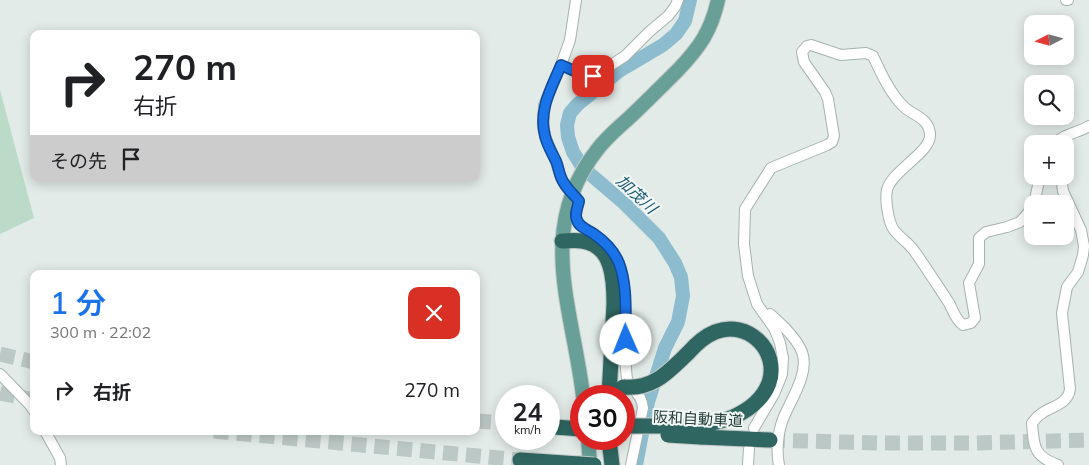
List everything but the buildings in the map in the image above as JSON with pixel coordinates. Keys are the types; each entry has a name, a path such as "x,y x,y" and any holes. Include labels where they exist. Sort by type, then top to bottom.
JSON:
{"highway":[{"path":"562,241 584,241 594,245 609,262 613,281 614,304 614,385"},
{"path":"635,388 654,382 667,373 696,345 717,331 733,329 748,332 755,336 765,348 770,361 770,376 760,398 755,404 733,418 702,431 686,426 635,426"},
{"name":"阪和自動車道","path":"635,432 702,431 770,440"},
{"path":"610,450 612,465"},
{"path":"520,460 588,465"}],"main road":[{"path":"581,385 562,265 564,222 574,187 590,160 612,134 663,86 703,41 710,28 718,0"},
{"path":"588,450 588,465"}],"street":[{"path":"576,0 571,34 561,65 544,105 543,124 545,136 561,178 574,187 579,201 576,214 578,223 599,238 611,250 619,264 623,280 627,379 643,402 631,465"},
{"path":"561,65 588,77 596,75 625,56 668,16 678,0"},
{"path":"754,428 774,394 783,366 782,350 778,335 760,309 748,276 744,244 744,210 771,168 827,146 832,142 834,136 828,100 825,92 804,62 802,52 807,46 811,45 841,55 866,53 873,56 884,80 901,104 908,111 921,117 928,127 930,136 926,146 891,182 887,191 888,213 894,230 913,248 950,306 957,321 963,325 971,323 975,318 969,283 979,264 979,238 986,232 1007,227 1020,222 1024,218"},
{"path":"1070,135 1089,126"},
{"path":"1058,465 1042,458 1037,451 1034,445 1032,422 1040,414 1062,403 1069,395 1070,389 1062,313 1067,287 1078,272 1084,246 1081,230 1063,191 1062,185"},
{"path":"755,299 793,338 803,356 798,385 781,425 779,465"},
{"path":"0,374 30,405"},
{"path":"47,435 60,458 61,465"},
{"path":"748,464 749,449"}],"green space":[{"path":"0,90 34,218 0,234"}],"waterway":[{"name":"加茂川","path":"636,465 648,402 665,348 678,322 683,296 681,277 675,263 659,238 624,203 583,168 573,152 568,137 567,125 570,113 578,104 619,71 663,45 676,34 685,21 690,0"}],"tunnel":[{"path":"0,354 30,361"},
{"path":"0,393 30,399"},
{"path":"480,421 495,422"},
{"path":"256,435 520,460"},
{"path":"770,440 879,443 1089,440"}],"route":[{"path":"593,76 588,77 561,65 544,105 544,130 561,178 579,201 576,214 578,223 606,244 617,258 624,287 626,340"}]}
